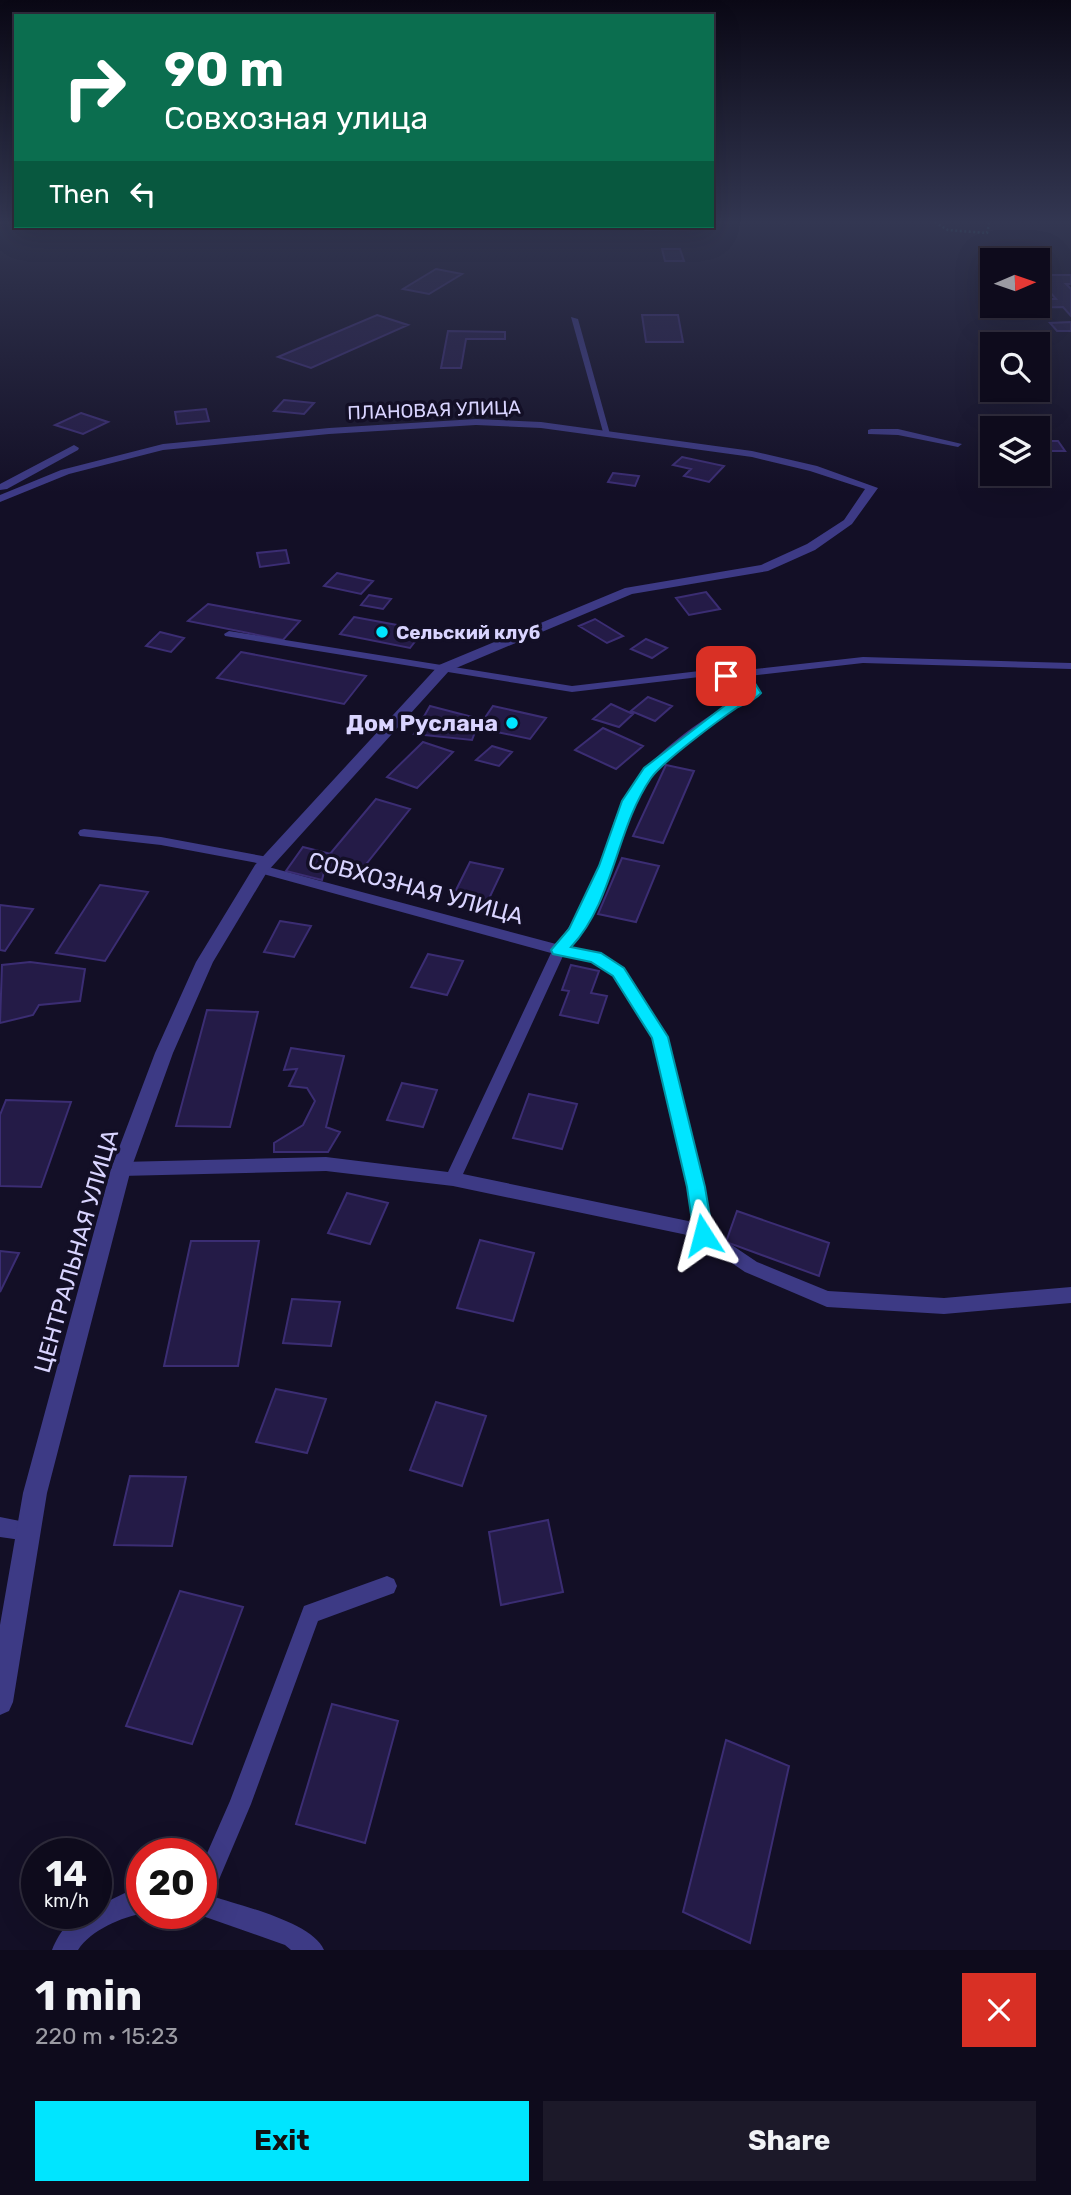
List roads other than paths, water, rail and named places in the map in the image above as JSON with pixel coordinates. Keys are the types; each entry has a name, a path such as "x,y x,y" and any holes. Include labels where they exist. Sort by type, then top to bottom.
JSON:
{"street":[{"name":"ПЛАНОВАЯ УЛИЦА","path":"0,499 65,472 163,447 329,431 476,422 607,432 752,454 813,468 872,488"},
{"path":"0,490 74,448"},
{"name":"ЦЕНТРАЛЬНАЯ УЛИЦА","path":"0,1702 35,1493 121,1169 164,1053 205,962 264,865 444,668 629,591 764,568 811,547 848,522 872,488"}],"lane":[{"path":"574,319 607,432"},
{"path":"871,432 898,432 958,444"},
{"path":"229,634 572,690 708,673 747,679 755,693 732,705 648,771 629,801 607,866 576,932 559,950 453,1180"},
{"path":"726,676 863,660 1071,666"},
{"name":"СОВХОЗНАЯ УЛИЦА","path":"84,833 161,841 264,865 559,950 595,957 619,972 660,1037 696,1187 703,1235"},
{"path":"121,1169 326,1164 453,1180 696,1230 751,1267 827,1299 944,1306 1071,1295"},
{"path":"0,1527 29,1531"},
{"path":"217,1858 240,1804 311,1613 387,1586"},
{"path":"64,1950 76,1930 126,1905"},
{"path":"217,1910 292,1936 312,1950"}],"place":[{"name":"Сельский клуб","path":"382,632"},
{"name":"Дом Руслана","path":"512,723"}]}
